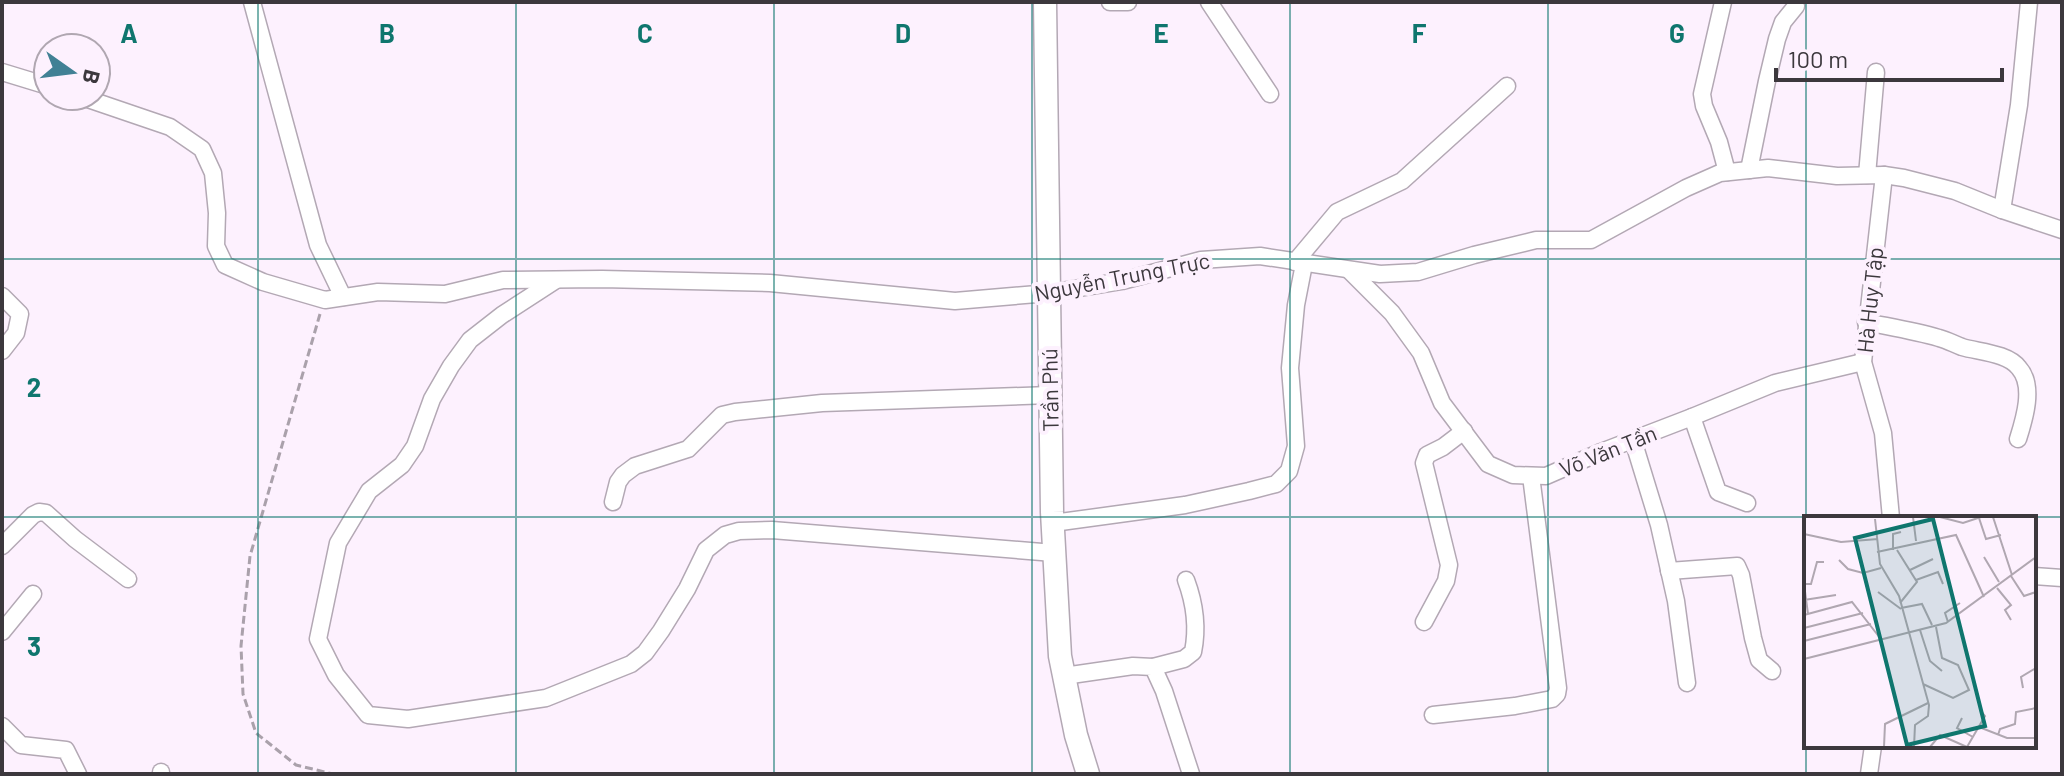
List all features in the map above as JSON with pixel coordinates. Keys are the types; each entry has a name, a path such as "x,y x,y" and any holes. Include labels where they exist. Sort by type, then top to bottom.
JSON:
{"highway":[{"name":"Trần Phú","path":"1045,2 1054,553 1060,656 1076,735 1088,774"}],"street":[{"path":"252,2 318,245 343,297"},
{"path":"1110,2 1128,2"},
{"path":"1209,2 1270,94"},
{"path":"1723,2 1702,94 1727,172"},
{"path":"2002,210 2019,105 2029,2"},
{"path":"1749,170 1777,39 1783,22 1796,6"},
{"path":"2,72 32,81"},
{"name":"Hà Huy Tập","path":"1876,72 1876,175 1863,362 1883,433 1891,516"},
{"path":"1053,523 1185,505 1276,484 1289,471 1296,446 1290,368 1299,263 1337,212 1402,181 1507,86"},
{"name":"Nguyễn Trung Trực","path":"112,107 170,127 202,149 213,173 216,246 225,265 263,282 325,300 378,292 445,294 503,280 602,279 770,283 955,301 1049,293 1122,281 1201,260 1260,256 1350,271 1380,274 1418,272 1536,240 1591,240 1720,173 1768,168 1837,176 1904,178 1955,191 2062,230"},
{"name":"Võ Văn Tần","path":"1350,271 1392,313 1421,353 1442,403 1488,464 1513,475 1546,476 1775,383 1863,362"},
{"path":"558,280 502,315 470,340 432,399 415,446 402,465 369,491 338,543 318,639 336,675 368,715 408,719 546,698 631,664 645,653 661,631 706,550 725,535 739,531 772,530 1054,553"},
{"path":"2,296 20,314 16,333 2,351"},
{"path":"1866,322 1940,338 1994,354 2018,365 2027,397 2018,439"},
{"path":"613,502 623,475 635,466 688,449 722,415 822,403 1050,395"},
{"path":"1692,417 1718,492 1747,503"},
{"path":"1424,622 1446,581 1449,565 1424,463 1427,455 1464,431"},
{"path":"1633,440 1659,525 1676,601 1687,683"},
{"path":"1433,715 1515,706 1552,699 1557,694 1531,476"},
{"path":"2,546 33,515 46,513 128,579"},
{"path":"1669,571 1737,566 1759,660 1772,671"},
{"path":"2036,576 2062,578"},
{"path":"1064,676 1133,666 1153,667 1184,659 1193,652 1197,624 1186,580"},
{"path":"2,632 33,594"},
{"path":"1153,667 1191,774"},
{"path":"2,726 21,745 66,750 78,774"},
{"path":"1869,774 1873,748"}],"path":[{"path":"325,300 250,556 241,646 243,694 256,733 296,765 333,774"}]}
